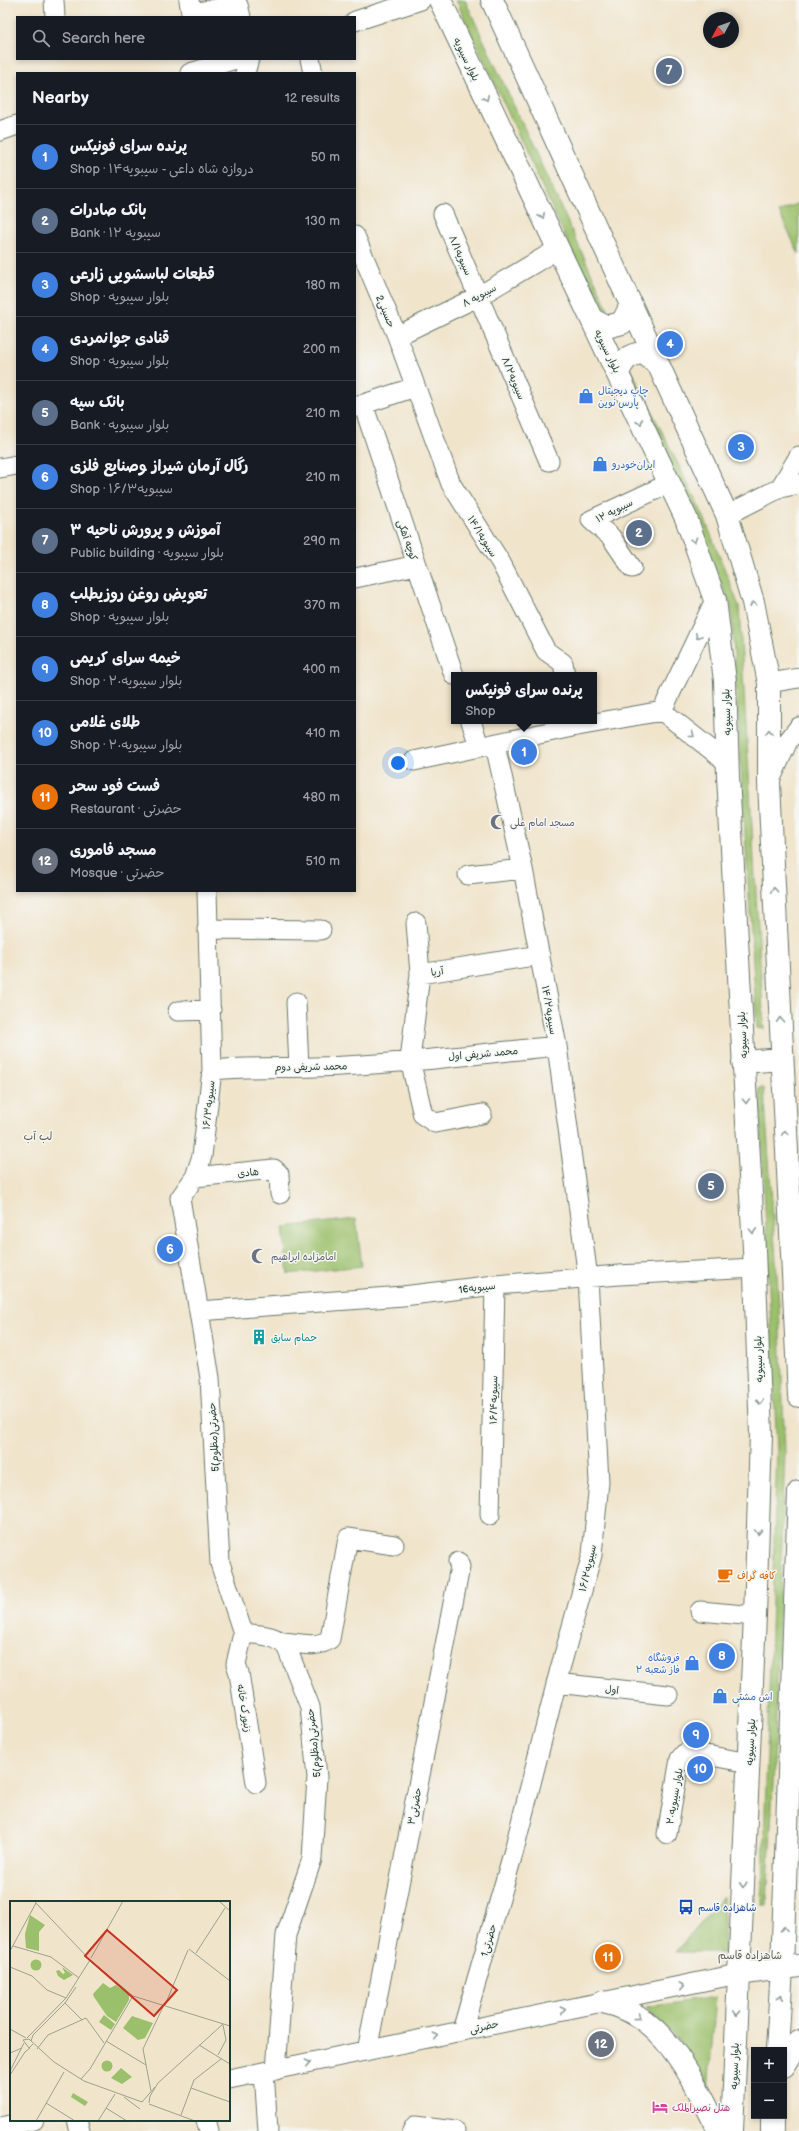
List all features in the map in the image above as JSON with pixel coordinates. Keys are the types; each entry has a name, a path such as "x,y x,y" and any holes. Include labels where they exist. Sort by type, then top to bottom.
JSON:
{"main road":[{"name":"بلوار سیبویه","path":"440,0 670,483 686,518 715,600 725,681 761,1435 749,1764 738,1974 732,2131"},
{"path":"492,0 727,515 753,602 769,683 769,783 782,1059 793,1155 799,1396"},
{"path":"593,320 606,327 622,323 631,305"},
{"path":"618,373 624,360 632,354 644,353 657,364"},
{"path":"743,1062 782,1059"},
{"path":"778,2047 791,1967 787,1848 799,1492"},
{"path":"787,1848 799,1874"},
{"path":"738,1974 791,1967"},
{"path":"602,2002 620,2005 635,2014 670,2046 694,2083 719,2131"},
{"path":"787,2061 799,2042"},
{"path":"772,2119 772,2131"}],"street":[{"path":"54,0 55,16"},
{"path":"189,0 191,13 238,5 241,16"},
{"path":"356,21 421,0"},
{"path":"193,72 233,60"},
{"path":"245,72 249,60"},
{"path":"310,60 313,72"},
{"path":"0,131 16,126"},
{"name":"سیبویه۸/۱","path":"443,214 480,296"},
{"name":"حسینی2","path":"356,238 415,387"},
{"name":"سیبویه ۸","path":"396,336 480,296 558,249"},
{"name":"سیبویه۸/۲","path":"480,296 549,461"},
{"path":"359,406 415,387"},
{"name":"سیبویه۱۴/۱","path":"415,387 451,484 501,563 546,651 563,663 564,672"},
{"name":"کوچه آهکی","path":"359,406 417,565 453,672"},
{"path":"780,488 799,456"},
{"path":"0,468 16,465"},
{"name":"سیبویه ۱۲","path":"632,568 611,537 591,520 670,483"},
{"path":"727,515 780,488 799,484"},
{"path":"356,578 417,565"},
{"path":"662,711 715,600"},
{"path":"769,683 799,678"},
{"path":"597,720 662,711 728,764"},
{"path":"473,724 487,745"},
{"path":"414,761 572,724"},
{"path":"769,783 788,741 799,727"},
{"name":"سیبویه۱۴/۲","path":"487,745 523,869 540,955 557,1046 588,1278"},
{"path":"468,874 523,869"},
{"name":"سیبویه۱۶/۳","path":"199,1310 180,1198 195,1177 202,1156 212,1070 207,892"},
{"path":"416,923 420,974"},
{"path":"207,929 322,930"},
{"name":"آریا","path":"482,1114 435,1123 428,1120 423,1115 410,1060 420,974 540,955"},
{"path":"296,1002 299,1067"},
{"path":"178,1011 211,1010"},
{"name":"محمد شریفی اول","path":"410,1060 557,1046"},
{"name":"محمد شریفی دوم","path":"212,1070 254,1067 299,1067 410,1060"},
{"name":"هادی","path":"195,1177 274,1169 279,1174 280,1194"},
{"name":"سیبویه16","path":"199,1310 403,1296 495,1285 754,1268"},
{"name":"سیبویه۱۶/۲","path":"514,1850 556,1683 592,1555 599,1482 588,1278"},
{"name":"سیبویه۱۶/۴","path":"490,1515 495,1285"},
{"name":"5حضرتی(مظلوم)","path":"199,1310 210,1378 220,1563 243,1633"},
{"path":"243,1633 274,1638 283,1642 315,1645 325,1643 330,1639 348,1538 394,1545"},
{"name":"حضرتی۳","path":"367,2051 460,1568 458,1562"},
{"path":"700,1611 755,1616"},
{"name":"زنبورک خانه","path":"243,1633 236,1664 241,1682 256,1783"},
{"name":"5حضرتی(مظلوم)","path":"268,2131 270,2071 286,1935 312,1859 317,1777 310,1707 298,1672 283,1642"},
{"name":"اول","path":"556,1683 668,1694"},
{"name":"بلوار سیبویه۲۰","path":"667,1834 680,1759 684,1754 690,1752 749,1764"},
{"name":"1حضرتی","path":"462,2031 514,1850"},
{"name":"حضرتی","path":"230,2079 738,1974"},
{"path":"0,2127 29,2121"},
{"path":"77,2121 80,2131"},
{"path":"206,2121 209,2131"},
{"path":"412,2131 415,2126 455,2130"}],"green space":[{"path":"456,0 465,0 608,309 600,312"},
{"path":"799,203 799,254 779,212"},
{"path":"631,369 704,517 739,606 764,1029 757,1028 731,605 624,371"},
{"path":"759,1088 764,1088 779,1304 785,1452 775,1746 767,1905 762,1905 777,1450"},
{"path":"356,1219 362,1266 288,1274 283,1227"},
{"path":"723,1897 725,1952 675,1952"},
{"path":"716,1997 708,2091 690,2055 646,2007"}],"place":[{"name":"آموزش و پرورش ناحیه ۳","path":"669,71"},
{"name":"قنادی جوانمردی","path":"670,344"},
{"name":"چاپ دیجیتال پارس نوین","path":"586,396"},
{"name":"قطعات لباسشویی زارعی","path":"741,447"},
{"name":"ایران‌خودرو","path":"600,464"},
{"name":"بانک صادرات","path":"639,533"},
{"name":"پرنده سرای فونیکس","path":"524,752"},
{"name":"مسجد امام علی","path":"498,822"},
{"name":"بانک سپه","path":"711,1186"},
{"name":"رگال آرمان شیراز وصنایع فلزی","path":"170,1249"},
{"name":"امامزاده ابراهیم","path":"259,1256"},
{"name":"حمام سابق","path":"259,1337"},
{"name":"کافه گراف","path":"725,1575"},
{"name":"تعویض روغن روزیطلب","path":"722,1656"},
{"name":"فروشگاه فاز شعبه ۲","path":"692,1663"},
{"name":"اش مشتی","path":"720,1696"},
{"name":"خیمه سرای کریمی","path":"696,1735"},
{"name":"طلای غلامی","path":"700,1769"},
{"name":"شاهزاده قاسم","path":"686,1907"},
{"name":"فست فود سحر","path":"608,1957"},
{"name":"مسجد فاموری","path":"601,2044"},
{"name":"هتل نصیرالملک","path":"660,2107"}],"district":[{"name":"لب آب","path":"38,1136"},
{"name":"شاهزاده قاسم","path":"750,1955"}]}
